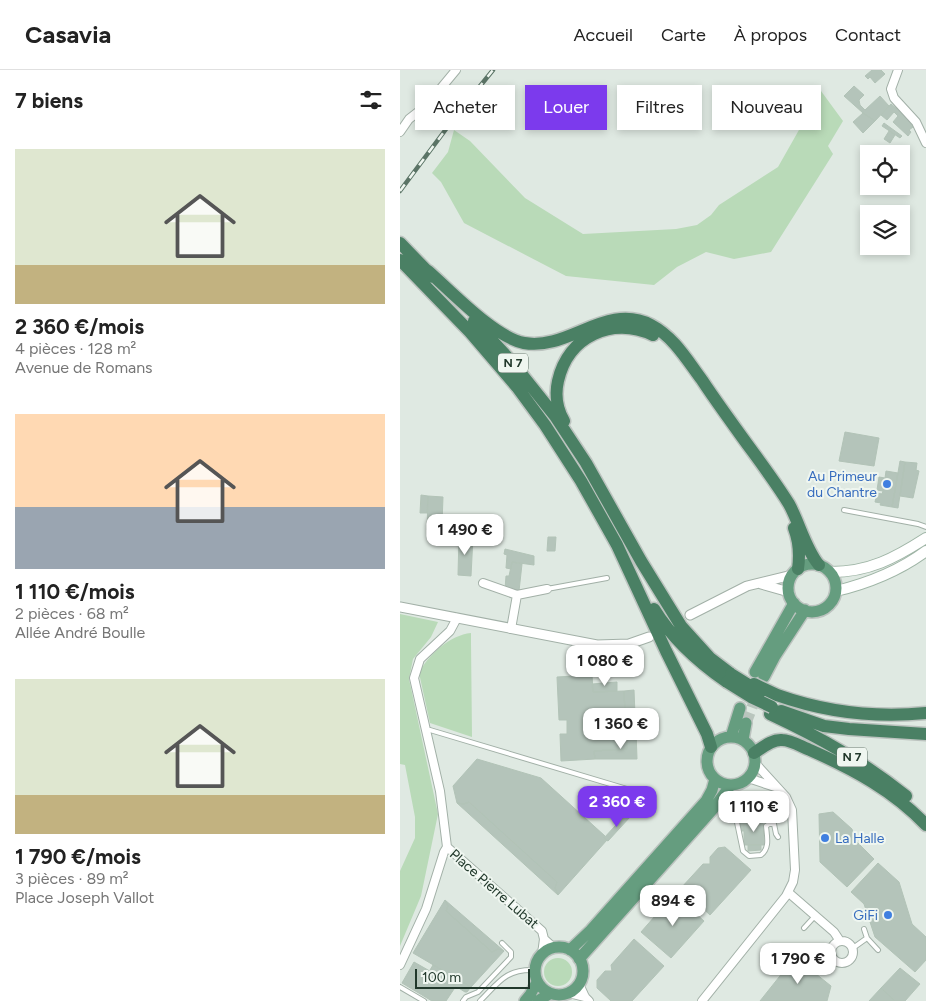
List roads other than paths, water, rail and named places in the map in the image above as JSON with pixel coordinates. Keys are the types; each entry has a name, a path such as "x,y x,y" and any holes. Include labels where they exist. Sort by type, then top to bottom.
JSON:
{"highway":[{"name":"N 7","path":"400,243 511,361 555,416 586,464 641,561 681,626 728,681"},
{"name":"N 7","path":"400,260 470,332 517,387 545,425 581,481 662,622 687,652 709,670 728,681 824,726 926,734"},
{"name":"N 7","path":"428,271 488,325 510,338 525,343 558,340 612,319 638,320 662,332 683,354 781,493 796,519 814,559 819,564"},
{"path":"586,464 558,409 557,386 563,365 577,344 600,331 622,328 638,329 646,332 661,341 680,360 782,507 790,520 798,540 799,552 795,572"},
{"path":"626,562 666,651 707,734 711,747"},
{"name":"N 7","path":"774,704 800,703 829,710 880,715 926,713"},
{"name":"N 7","path":"774,704 842,721 926,726"},
{"name":"N 7","path":"774,704 820,738 885,779 926,814"},
{"name":"N 7","path":"755,758 768,744 782,740 833,760 870,779 900,801 926,825"}],"main road":[{"path":"831,572 864,569 876,565 909,549 926,538"},
{"path":"836,591 889,574 924,552"},
{"path":"819,564 831,572 836,584 836,591 829,605 818,611 805,610 794,603 789,592 789,583 795,572 804,565 819,564"},
{"path":"794,603 759,675 775,656 805,610"},
{"path":"730,737 740,708"},
{"path":"743,740 746,723"},
{"path":"730,737 743,740 752,748 755,758 752,774 740,784 730,786 722,784 711,775 707,758 711,747 720,740 730,737"},
{"path":"570,950 591,930 706,801 715,779"},
{"path":"580,960 713,809 730,786"},
{"path":"525,1001 530,995 536,976 536,964 542,954 554,948 570,950 580,960 583,972 579,984 569,993 559,996 549,994 542,989 536,976"},
{"path":"538,1001 549,994"}],"street":[{"path":"400,132 409,120 427,105 456,70"},
{"path":"898,70 891,89 894,98 916,122 926,143"},
{"path":"690,615 747,586 795,572"},
{"path":"483,583 517,595 547,589"},
{"path":"758,583 789,592"},
{"path":"511,629 517,595"},
{"path":"400,607 596,645 629,644 649,637"},
{"path":"447,847 443,808 414,684 415,671 420,659 450,631 457,618"},
{"path":"702,1001 789,893 793,882 795,870 792,810 786,797 775,787 755,758"},
{"path":"748,778 775,787"},
{"name":"Place Pierre Lubat","path":"400,965 426,909 447,847 542,931 544,939 554,948"},
{"path":"789,893 834,932 840,941"},
{"path":"542,954 544,939"},
{"path":"840,941 848,942 853,948 853,956 848,961 842,963 836,961 832,956 831,952 834,945 840,941"},
{"path":"579,984 587,999"},
{"path":"569,993 587,999"}],"lane":[{"path":"844,510 926,527"},
{"path":"547,589 607,578"},
{"path":"425,730 637,792"},
{"path":"736,813 742,848 748,856 761,856 766,851 766,826 769,824 774,824 778,837"},
{"path":"804,928 815,916"},
{"path":"864,929 866,938 878,950"},
{"path":"853,948 866,938"},
{"path":"463,1001 466,997 478,992 511,957 511,952 502,943"},
{"path":"480,1001 506,975 522,970 536,976"},
{"path":"400,987 424,1001"}],"tunnel":[{"path":"746,723 758,692"}],"railway":[{"path":"400,191 493,70"}],"place":[{"name":"Au Primeur du Chantre","path":"887,484"},
{"name":"La Halle","path":"825,838"},
{"name":"GiFi","path":"888,915"}]}
